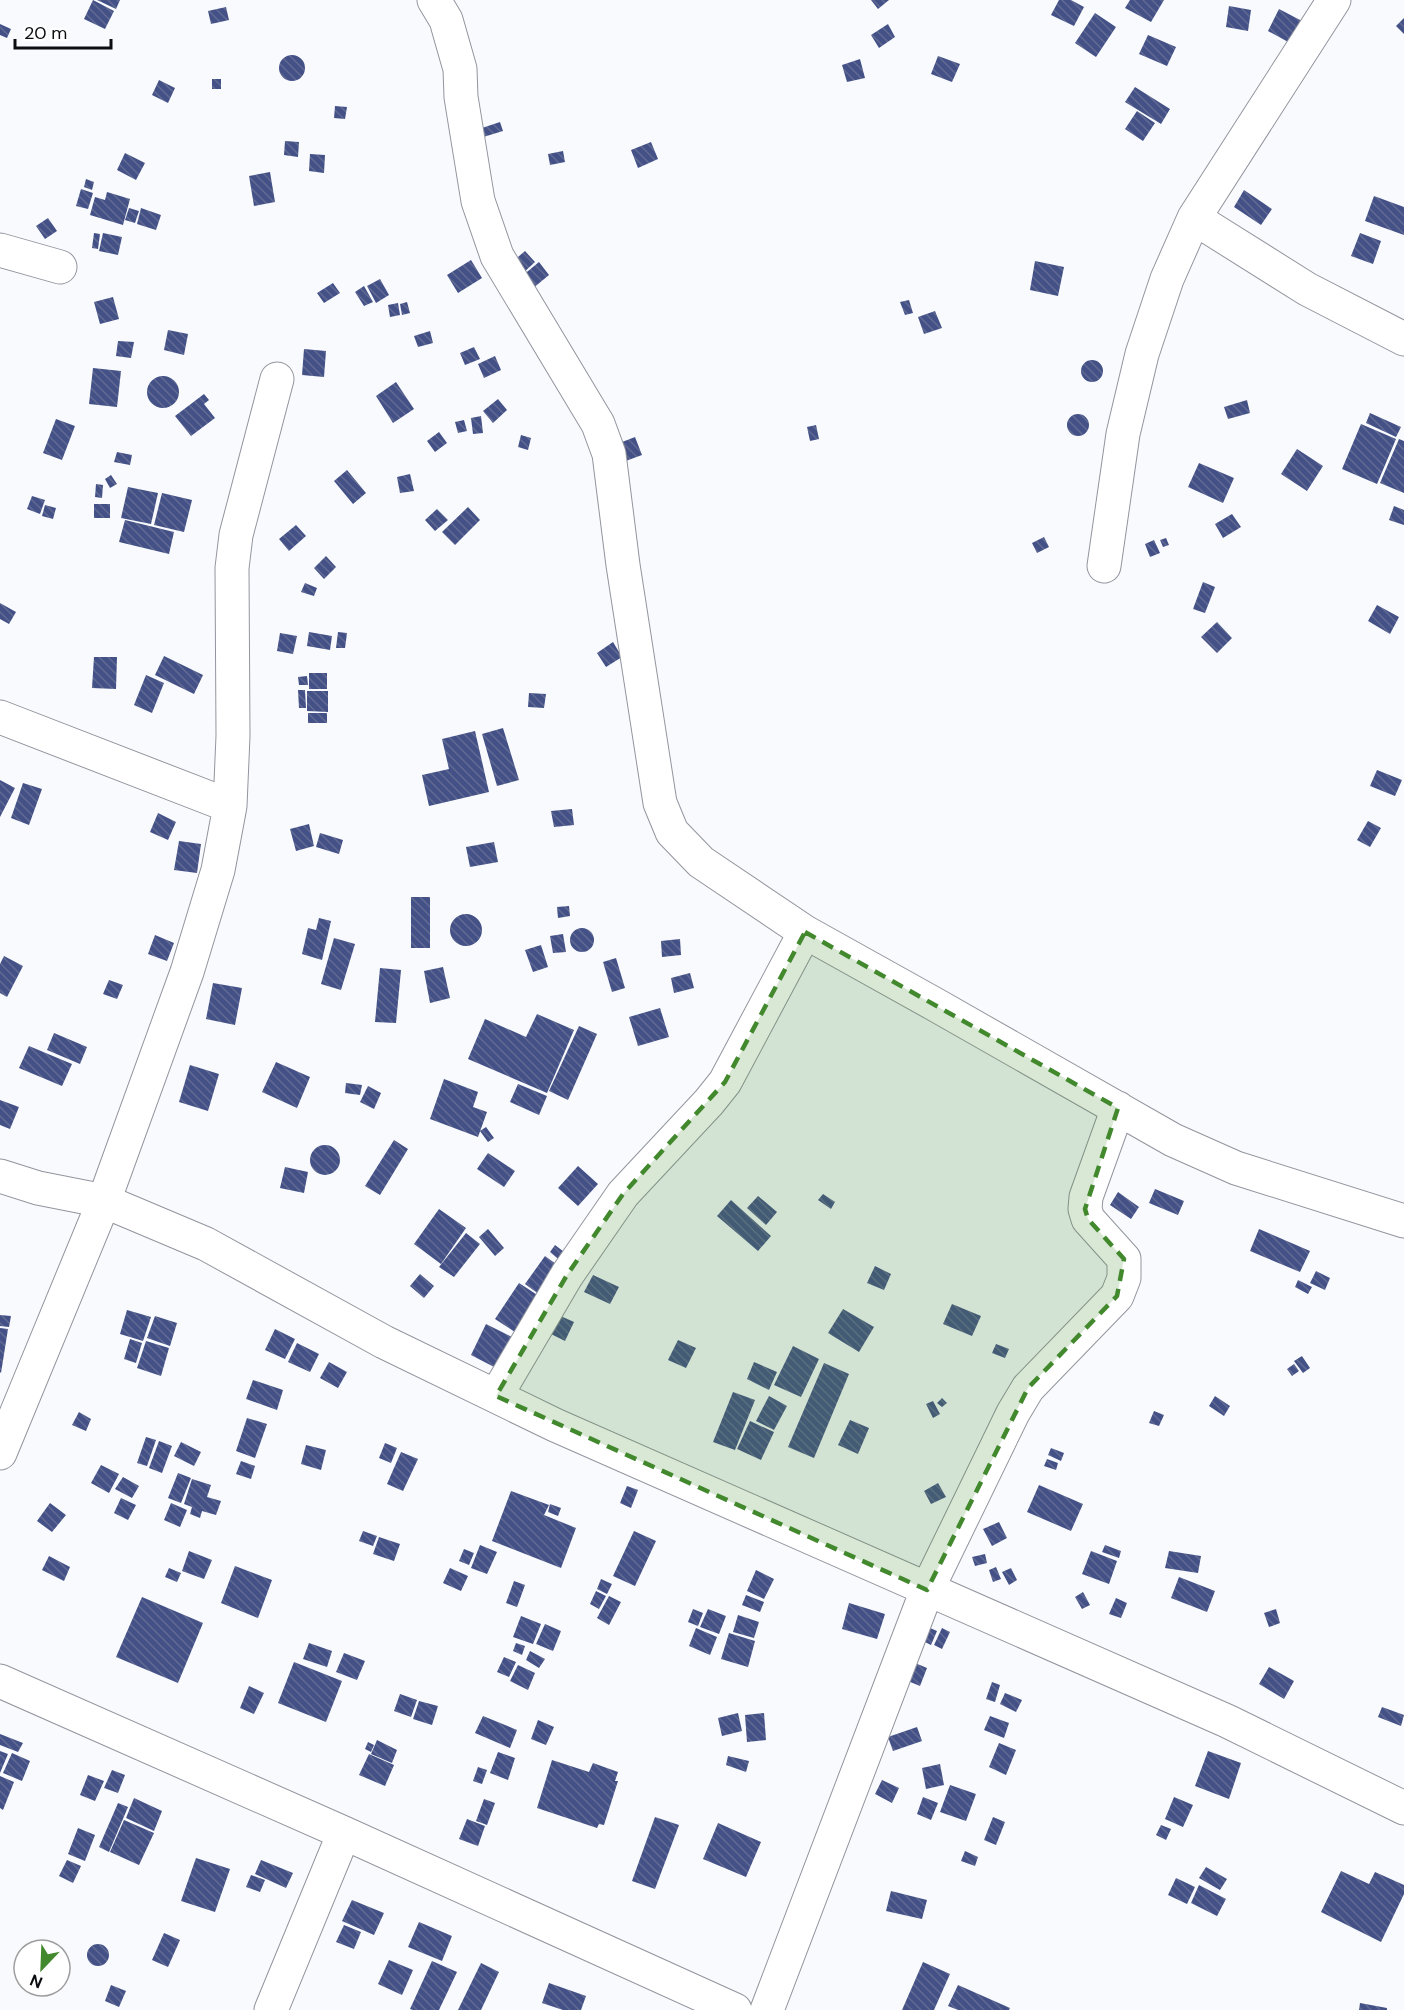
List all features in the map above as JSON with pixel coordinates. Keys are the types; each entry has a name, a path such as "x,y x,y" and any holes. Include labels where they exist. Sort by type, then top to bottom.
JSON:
{"street":[{"path":"434,0 446,20 460,69 461,97 478,201 494,247 598,424 609,454 623,565 660,803 672,832 701,862 805,932 1173,1140 1236,1168 1404,1221"},
{"path":"1104,566 1123,434 1142,354 1167,279 1194,218 1334,0"},
{"path":"1194,218 1307,289 1404,339"},
{"path":"0,250 60,267"},
{"path":"0,1453 104,1201 188,972 218,870 230,807 233,736 232,568 236,535 277,379"},
{"path":"0,717 230,807"},
{"path":"496,1396 567,1275 623,1194 725,1082 805,932"},
{"path":"767,2010 927,1590 1013,1413 1028,1388 1117,1296 1124,1278 1124,1259 1088,1219 1085,1209 1086,1197 1118,1108"},
{"path":"0,1176 38,1188 104,1201 206,1244 384,1342 566,1430 1227,1721 1404,1808"},
{"path":"0,1681 344,1833 735,2010"},
{"path":"271,2010 344,1833"}],"highlighted area":[{"path":"805,932 1118,1108 1085,1209 1088,1219 1124,1259 1117,1296 1028,1388 927,1590 496,1396 567,1275 623,1194 725,1082"}],"building":[{"path":"93,0 114,11 105,29 84,19"},
{"path":"97,0 120,0 116,9"},
{"path":"871,0 889,0 878,9"},
{"path":"1059,0 1071,0 1084,7 1074,26 1051,15"},
{"path":"1130,0 1164,0 1151,22 1125,8"},
{"path":"1229,6 1251,10 1248,31 1226,27"},
{"path":"226,7 229,20 211,24 208,11"},
{"path":"1279,9 1302,21 1290,43 1268,31"},
{"path":"1095,13 1116,27 1096,57 1075,43"},
{"path":"1404,18 1404,34 1396,26"},
{"path":"0,24 11,29 7,38 0,35"},
{"path":"888,24 895,37 879,48 871,35"},
{"path":"1148,35 1176,47 1167,66 1139,54"},
{"path":"292,55 301,59 305,68 301,77 292,81 283,77 279,68 283,59"},
{"path":"938,56 960,64 952,82 931,74"},
{"path":"860,59 865,78 847,82 842,65"},
{"path":"212,79 221,79 221,89 212,89"},
{"path":"159,80 175,88 168,103 152,95"},
{"path":"1135,87 1170,109 1161,124 1125,102"},
{"path":"335,106 347,107 345,119 334,118"},
{"path":"1137,111 1155,123 1143,141 1125,129"},
{"path":"500,122 503,131 480,138 476,130"},
{"path":"285,141 299,142 298,157 284,155"},
{"path":"651,142 658,159 638,168 631,150"},
{"path":"563,151 565,162 550,165 548,154"},
{"path":"125,153 145,163 136,180 117,170"},
{"path":"310,154 325,155 324,173 309,171"},
{"path":"270,172 275,202 254,206 249,176"},
{"path":"86,179 94,182 92,190 84,187"},
{"path":"81,189 93,193 88,209 76,206"},
{"path":"1244,190 1272,209 1261,225 1234,207"},
{"path":"107,192 130,199 123,225 90,215 95,197 105,200"},
{"path":"1374,196 1404,207 1404,235 1365,221"},
{"path":"129,208 139,211 135,223 125,220"},
{"path":"141,208 161,215 156,230 137,224"},
{"path":"48,218 57,231 45,239 36,226"},
{"path":"94,233 100,234 98,249 92,248"},
{"path":"103,233 122,237 118,255 99,251"},
{"path":"1360,233 1381,241 1373,264 1351,256"},
{"path":"525,251 535,262 521,275 511,263"},
{"path":"471,260 482,278 458,293 447,275"},
{"path":"1035,261 1064,267 1058,296 1030,290"},
{"path":"539,262 549,275 532,289 522,276"},
{"path":"380,279 389,295 376,303 367,286"},
{"path":"333,283 340,293 324,303 317,293"},
{"path":"364,286 373,302 364,306 355,292"},
{"path":"113,297 119,319 100,324 94,302"},
{"path":"909,300 913,313 905,315 900,302"},
{"path":"407,302 410,313 402,315 400,304"},
{"path":"398,303 400,315 390,317 388,305"},
{"path":"935,311 942,328 924,334 918,317"},
{"path":"168,330 188,334 184,355 164,350"},
{"path":"430,331 433,343 418,347 414,336"},
{"path":"118,341 134,342 131,358 116,356"},
{"path":"474,347 480,359 465,365 460,353"},
{"path":"304,349 326,351 324,377 302,375"},
{"path":"495,356 501,370 484,378 478,364"},
{"path":"1092,360 1100,363 1103,371 1100,379 1092,382 1084,379 1081,371 1084,363"},
{"path":"93,368 121,371 117,407 89,404"},
{"path":"163,376 174,381 179,392 174,403 163,408 152,403 147,392 152,381"},
{"path":"396,382 414,409 393,423 376,396"},
{"path":"204,394 209,400 204,404 215,418 191,436 175,416"},
{"path":"498,399 507,410 493,423 483,411"},
{"path":"1247,400 1250,413 1228,419 1224,407"},
{"path":"1370,413 1401,427 1396,437 1366,423"},
{"path":"1078,414 1086,417 1089,425 1086,433 1078,436 1070,433 1067,425 1070,417"},
{"path":"481,416 483,433 473,434 471,418"},
{"path":"56,419 75,426 62,460 43,453"},
{"path":"464,420 467,431 458,433 455,422"},
{"path":"1361,424 1396,439 1377,484 1342,469"},
{"path":"816,425 819,439 810,441 807,427"},
{"path":"439,432 447,443 435,452 427,441"},
{"path":"521,435 531,438 528,450 518,447"},
{"path":"635,437 642,455 623,462 617,444"},
{"path":"1399,439 1404,441 1404,493 1380,483"},
{"path":"1297,449 1323,466 1307,491 1281,474"},
{"path":"117,452 132,455 130,465 114,462"},
{"path":"1199,463 1234,478 1223,503 1188,487"},
{"path":"347,470 366,493 353,504 334,481"},
{"path":"410,474 414,491 400,493 397,477"},
{"path":"111,475 117,484 110,488 105,479"},
{"path":"96,484 103,485 102,498 95,497"},
{"path":"128,487 158,493 151,524 121,518"},
{"path":"162,493 192,500 184,532 154,525"},
{"path":"32,496 45,500 40,514 27,509"},
{"path":"94,504 110,504 110,518 94,518"},
{"path":"45,505 56,508 53,519 42,516"},
{"path":"1394,506 1404,510 1404,525 1389,520"},
{"path":"468,507 480,520 455,545 442,532"},
{"path":"437,509 448,520 435,531 425,520"},
{"path":"1232,514 1241,527 1223,538 1215,524"},
{"path":"125,520 174,532 169,554 119,542"},
{"path":"296,525 306,536 289,551 279,539"},
{"path":"1044,537 1049,547 1037,553 1032,543"},
{"path":"1166,538 1169,545 1163,547 1160,540"},
{"path":"1154,540 1160,553 1150,557 1145,544"},
{"path":"326,556 336,567 324,579 314,568"},
{"path":"1203,582 1215,587 1205,613 1193,609"},
{"path":"305,583 317,588 314,596 301,592"},
{"path":"0,603 16,612 9,624 0,619"},
{"path":"1377,605 1399,617 1390,634 1368,621"},
{"path":"1217,622 1232,638 1217,653 1201,637"},
{"path":"309,632 332,636 330,650 307,646"},
{"path":"338,632 347,633 345,648 336,648"},
{"path":"280,633 297,636 293,654 277,651"},
{"path":"613,642 622,657 606,667 597,653"},
{"path":"164,656 203,675 194,694 155,675"},
{"path":"94,657 117,657 116,689 92,688"},
{"path":"309,673 327,673 327,689 309,689"},
{"path":"146,675 164,683 152,713 134,705"},
{"path":"307,676 308,685 299,685 298,677"},
{"path":"298,690 305,690 306,708 299,708"},
{"path":"307,691 328,691 328,712 307,711"},
{"path":"529,693 546,694 544,708 528,707"},
{"path":"308,713 327,713 327,723 308,723"},
{"path":"503,728 519,780 497,786 482,734"},
{"path":"475,731 489,792 429,806 422,775 449,769 442,739"},
{"path":"1377,770 1402,780 1395,796 1370,786"},
{"path":"0,780 15,788 0,817"},
{"path":"23,783 42,789 29,825 11,818"},
{"path":"572,809 574,825 554,827 551,811"},
{"path":"158,813 176,822 168,840 150,832"},
{"path":"1368,821 1381,828 1370,847 1357,840"},
{"path":"309,824 314,846 296,851 290,829"},
{"path":"320,833 343,840 339,854 316,847"},
{"path":"179,841 201,844 197,873 174,870"},
{"path":"494,842 498,862 470,867 466,847"},
{"path":"411,897 430,897 430,948 411,948"},
{"path":"569,906 570,916 558,918 557,907"},
{"path":"466,914 477,919 482,930 477,941 466,946 455,941 450,930 455,919"},
{"path":"319,918 331,921 322,960 302,954 308,928 316,930"},
{"path":"582,928 587,929 593,935 593,945 587,951 582,952 577,951 571,945 570,940 571,935 577,929"},
{"path":"563,934 566,952 553,953 550,936"},
{"path":"155,935 174,943 167,961 148,954"},
{"path":"334,938 355,944 341,990 321,984"},
{"path":"680,939 681,955 662,957 661,941"},
{"path":"541,945 548,967 533,972 525,950"},
{"path":"4,956 23,966 7,997 0,993 0,964"},
{"path":"616,958 625,988 612,992 603,962"},
{"path":"443,967 450,998 430,1003 424,971"},
{"path":"380,968 401,970 396,1023 375,1022"},
{"path":"690,973 694,988 674,993 671,978"},
{"path":"109,980 123,985 117,999 103,994"},
{"path":"213,983 242,988 235,1025 206,1019"},
{"path":"660,1008 669,1037 638,1046 629,1017"},
{"path":"537,1014 574,1030 547,1093 468,1059 485,1019 526,1037"},
{"path":"579,1026 597,1034 568,1100 549,1091"},
{"path":"54,1033 87,1047 80,1064 47,1050"},
{"path":"29,1046 72,1064 62,1086 19,1068"},
{"path":"276,1062 310,1077 297,1108 262,1092"},
{"path":"190,1065 219,1074 208,1111 179,1102"},
{"path":"444,1079 478,1092 473,1107 487,1112 478,1137 430,1119"},
{"path":"346,1083 362,1085 360,1095 345,1093"},
{"path":"518,1084 547,1096 539,1115 510,1102"},
{"path":"368,1086 381,1093 374,1109 360,1102"},
{"path":"0,1100 19,1107 10,1129 0,1125"},
{"path":"486,1127 494,1138 488,1142 480,1131"},
{"path":"394,1140 408,1149 380,1195 365,1186"},
{"path":"325,1145 335,1150 340,1160 335,1170 325,1175 315,1170 310,1160 315,1150"},
{"path":"488,1153 515,1171 504,1187 477,1169"},
{"path":"578,1166 598,1184 578,1206 558,1188"},
{"path":"285,1167 308,1172 304,1193 280,1188"},
{"path":"1155,1189 1184,1201 1178,1215 1149,1203"},
{"path":"1118,1192 1139,1207 1131,1219 1110,1205"},
{"path":"823,1194 835,1202 831,1209 818,1200"},
{"path":"758,1196 777,1212 766,1225 747,1208"},
{"path":"731,1200 771,1236 758,1251 717,1216"},
{"path":"439,1209 466,1228 441,1264 414,1244"},
{"path":"488,1229 504,1248 495,1256 479,1237"},
{"path":"1259,1229 1310,1251 1300,1272 1250,1251"},
{"path":"466,1233 480,1244 454,1277 439,1267"},
{"path":"555,1245 568,1255 563,1263 550,1252"},
{"path":"545,1256 560,1267 540,1295 525,1284"},
{"path":"875,1266 891,1274 884,1290 867,1283"},
{"path":"1316,1271 1330,1278 1325,1290 1310,1283"},
{"path":"420,1274 434,1286 424,1298 410,1286"},
{"path":"593,1275 619,1287 610,1304 584,1292"},
{"path":"1298,1280 1312,1287 1308,1294 1295,1287"},
{"path":"519,1283 542,1298 518,1334 495,1319"},
{"path":"952,1304 981,1316 972,1336 943,1324"},
{"path":"843,1309 874,1327 859,1352 828,1333"},
{"path":"127,1310 151,1317 143,1341 120,1334"},
{"path":"556,1314 574,1322 565,1341 547,1332"},
{"path":"0,1315 11,1316 9,1327 0,1326"},
{"path":"155,1316 177,1323 170,1346 147,1338"},
{"path":"486,1324 512,1337 496,1368 471,1355"},
{"path":"0,1328 8,1329 1,1373 0,1372"},
{"path":"275,1329 295,1339 285,1359 265,1350"},
{"path":"130,1339 142,1343 136,1363 124,1359"},
{"path":"678,1340 696,1348 686,1368 668,1360"},
{"path":"146,1341 169,1348 161,1376 137,1368"},
{"path":"297,1343 319,1354 310,1372 288,1362"},
{"path":"996,1344 1009,1349 1005,1358 992,1353"},
{"path":"793,1346 819,1359 801,1397 774,1385"},
{"path":"1302,1356 1310,1368 1303,1373 1294,1361"},
{"path":"329,1362 347,1372 338,1388 320,1378"},
{"path":"754,1362 777,1372 769,1390 747,1379"},
{"path":"824,1363 849,1374 814,1458 788,1447"},
{"path":"1294,1364 1299,1371 1292,1376 1287,1369"},
{"path":"253,1380 283,1390 277,1410 246,1399"},
{"path":"733,1392 755,1400 735,1450 713,1442"},
{"path":"769,1396 787,1406 774,1430 756,1421"},
{"path":"1215,1396 1230,1406 1224,1416 1209,1406"},
{"path":"942,1398 947,1403 942,1407 937,1403"},
{"path":"933,1401 940,1414 933,1418 926,1404"},
{"path":"1154,1411 1164,1415 1159,1426 1149,1423"},
{"path":"79,1412 91,1419 86,1431 72,1425"},
{"path":"247,1418 267,1424 255,1458 236,1451"},
{"path":"850,1420 869,1428 858,1454 838,1445"},
{"path":"750,1421 774,1432 761,1460 737,1449"},
{"path":"146,1437 156,1440 147,1466 137,1463"},
{"path":"159,1441 172,1446 162,1473 149,1468"},
{"path":"181,1442 201,1452 194,1466 174,1456"},
{"path":"385,1443 397,1448 391,1463 379,1458"},
{"path":"306,1445 326,1450 321,1470 301,1464"},
{"path":"1051,1448 1064,1453 1061,1461 1048,1455"},
{"path":"401,1452 418,1459 403,1491 387,1484"},
{"path":"1047,1459 1058,1463 1056,1470 1044,1466"},
{"path":"241,1461 255,1466 251,1479 236,1474"},
{"path":"101,1465 119,1474 109,1493 91,1483"},
{"path":"178,1473 191,1478 181,1503 168,1498"},
{"path":"123,1477 139,1486 132,1498 115,1489"},
{"path":"192,1479 211,1485 207,1497 221,1501 216,1515 202,1511 200,1518 190,1514 192,1507 184,1504"},
{"path":"938,1483 946,1497 931,1504 924,1491"},
{"path":"1039,1485 1083,1504 1071,1531 1027,1512"},
{"path":"627,1486 638,1490 631,1508 620,1503"},
{"path":"511,1491 549,1505 544,1515 576,1528 561,1568 492,1541"},
{"path":"121,1498 136,1505 128,1520 114,1513"},
{"path":"50,1503 66,1515 52,1532 37,1521"},
{"path":"171,1503 187,1510 180,1527 164,1520"},
{"path":"550,1504 561,1508 558,1516 548,1512"},
{"path":"999,1522 1007,1538 992,1546 983,1529"},
{"path":"363,1531 377,1536 373,1546 359,1541"},
{"path":"634,1531 656,1541 635,1586 613,1576"},
{"path":"379,1537 400,1544 394,1561 373,1554"},
{"path":"480,1545 497,1552 487,1574 471,1568"},
{"path":"1105,1545 1121,1551 1119,1558 1102,1552"},
{"path":"464,1549 474,1553 469,1565 459,1561"},
{"path":"189,1551 212,1560 204,1579 182,1571"},
{"path":"1091,1551 1117,1561 1109,1584 1082,1574"},
{"path":"1169,1551 1201,1556 1198,1573 1165,1568"},
{"path":"985,1554 987,1563 975,1566 972,1557"},
{"path":"49,1556 70,1567 64,1581 42,1570"},
{"path":"235,1566 272,1580 258,1618 221,1603"},
{"path":"996,1567 1001,1579 993,1582 989,1570"},
{"path":"169,1568 181,1573 177,1582 165,1577"},
{"path":"450,1568 468,1576 461,1591 443,1583"},
{"path":"1011,1568 1017,1580 1009,1585 1002,1572"},
{"path":"756,1570 774,1579 764,1599 747,1591"},
{"path":"1179,1577 1215,1591 1207,1612 1171,1598"},
{"path":"601,1579 612,1584 607,1594 597,1589"},
{"path":"514,1581 525,1585 517,1607 506,1603"},
{"path":"596,1591 606,1596 599,1609 590,1604"},
{"path":"1083,1592 1090,1605 1082,1609 1075,1597"},
{"path":"746,1595 764,1602 760,1612 742,1605"},
{"path":"609,1596 621,1602 609,1625 597,1618"},
{"path":"142,1597 203,1623 178,1683 116,1657"},
{"path":"1116,1598 1127,1603 1121,1618 1109,1614"},
{"path":"849,1603 885,1614 877,1639 842,1629"},
{"path":"693,1609 703,1613 698,1626 688,1622"},
{"path":"708,1609 726,1616 719,1634 700,1627"},
{"path":"1276,1609 1280,1623 1269,1627 1264,1613"},
{"path":"738,1615 759,1622 754,1638 733,1632"},
{"path":"521,1616 541,1624 533,1644 513,1637"},
{"path":"545,1624 561,1631 553,1651 536,1644"},
{"path":"696,1628 717,1637 710,1655 689,1646"},
{"path":"930,1628 937,1631 931,1645 925,1642"},
{"path":"942,1628 950,1632 942,1649 934,1645"},
{"path":"729,1633 755,1641 748,1667 721,1659"},
{"path":"309,1643 332,1651 327,1667 303,1659"},
{"path":"516,1643 525,1646 522,1655 513,1651"},
{"path":"530,1651 545,1659 539,1668 526,1660"},
{"path":"344,1653 365,1661 357,1680 336,1672"},
{"path":"504,1657 516,1662 509,1677 497,1672"},
{"path":"294,1662 342,1681 326,1722 278,1703"},
{"path":"915,1663 927,1668 920,1686 908,1681"},
{"path":"518,1665 535,1673 528,1690 510,1681"},
{"path":"1269,1667 1294,1681 1284,1699 1259,1684"},
{"path":"992,1682 1000,1685 995,1702 986,1699"},
{"path":"249,1686 264,1693 254,1714 240,1708"},
{"path":"1005,1693 1022,1700 1016,1712 1000,1704"},
{"path":"400,1694 417,1700 411,1717 394,1711"},
{"path":"419,1701 438,1706 432,1725 413,1719"},
{"path":"1382,1707 1404,1715 1401,1726 1378,1717"},
{"path":"738,1713 742,1731 722,1736 718,1718"},
{"path":"764,1713 766,1740 747,1742 745,1715"},
{"path":"483,1716 517,1730 510,1748 475,1733"},
{"path":"990,1716 1009,1723 1004,1738 984,1730"},
{"path":"538,1720 554,1727 546,1745 531,1739"},
{"path":"917,1727 922,1741 893,1751 888,1737"},
{"path":"0,1734 23,1743 18,1752 0,1745"},
{"path":"377,1740 397,1750 392,1763 371,1754"},
{"path":"368,1742 374,1745 371,1752 365,1749"},
{"path":"999,1743 1016,1750 1006,1775 989,1767"},
{"path":"0,1751 8,1754 0,1773"},
{"path":"1208,1751 1241,1763 1229,1799 1195,1786"},
{"path":"498,1752 515,1758 508,1780 490,1773"},
{"path":"12,1753 30,1761 22,1781 3,1773"},
{"path":"369,1754 394,1765 385,1786 359,1775"},
{"path":"728,1756 749,1761 746,1772 726,1765"},
{"path":"552,1760 589,1772 593,1763 618,1772 615,1781 618,1781 604,1825 599,1824 597,1828 537,1808"},
{"path":"940,1764 944,1785 926,1789 922,1768"},
{"path":"478,1767 487,1770 482,1784 473,1781"},
{"path":"112,1770 125,1775 118,1793 104,1788"},
{"path":"88,1775 104,1781 95,1801 80,1795"},
{"path":"0,1776 14,1782 3,1810 0,1808"},
{"path":"882,1780 899,1788 892,1803 875,1794"},
{"path":"950,1785 976,1794 966,1821 940,1812"},
{"path":"923,1797 938,1803 931,1820 917,1814"},
{"path":"1174,1797 1193,1805 1183,1827 1165,1819"},
{"path":"134,1798 162,1811 154,1831 126,1818"},
{"path":"484,1799 495,1803 487,1825 476,1821"},
{"path":"118,1803 128,1807 109,1852 99,1847"},
{"path":"655,1817 679,1825 655,1889 632,1881"},
{"path":"993,1817 1005,1822 996,1845 984,1840"},
{"path":"467,1819 485,1826 478,1846 459,1839"},
{"path":"124,1820 154,1833 139,1865 110,1852"},
{"path":"718,1823 761,1842 746,1877 703,1859"},
{"path":"1161,1825 1171,1829 1166,1840 1156,1835"},
{"path":"78,1828 95,1835 85,1861 68,1854"},
{"path":"965,1851 978,1857 975,1866 961,1861"},
{"path":"196,1858 230,1869 215,1912 181,1901"},
{"path":"67,1860 81,1866 73,1883 59,1876"},
{"path":"261,1860 293,1873 286,1888 255,1874"},
{"path":"1206,1867 1227,1879 1220,1890 1199,1878"},
{"path":"1341,1871 1369,1884 1375,1872 1404,1885 1404,1894 1381,1942 1321,1912"},
{"path":"251,1875 265,1880 260,1892 246,1887"},
{"path":"1176,1878 1195,1887 1187,1904 1168,1895"},
{"path":"1199,1885 1226,1899 1217,1916 1191,1903"},
{"path":"891,1891 927,1900 922,1919 886,1911"},
{"path":"352,1900 384,1913 374,1935 342,1921"},
{"path":"419,1922 452,1936 442,1961 408,1947"},
{"path":"344,1925 361,1932 354,1949 336,1942"},
{"path":"164,1933 180,1940 168,1967 152,1960"},
{"path":"98,1944 106,1947 109,1955 106,1963 98,1966 90,1963 87,1955 90,1947"},
{"path":"389,1960 413,1970 402,1995 378,1984"},
{"path":"432,1961 457,1972 439,2010 410,2009"},
{"path":"923,1962 950,1974 934,2010 902,2010"},
{"path":"481,1963 499,1972 481,2010 458,2010"},
{"path":"549,1983 586,1996 581,2010 563,2010 542,2003"},
{"path":"111,1985 126,1991 119,2007 105,2001"},
{"path":"958,1985 1010,2008 1009,2010 958,2010 948,2006"},
{"path":"1360,2003 1387,2008 1387,2010 1359,2010"}]}
